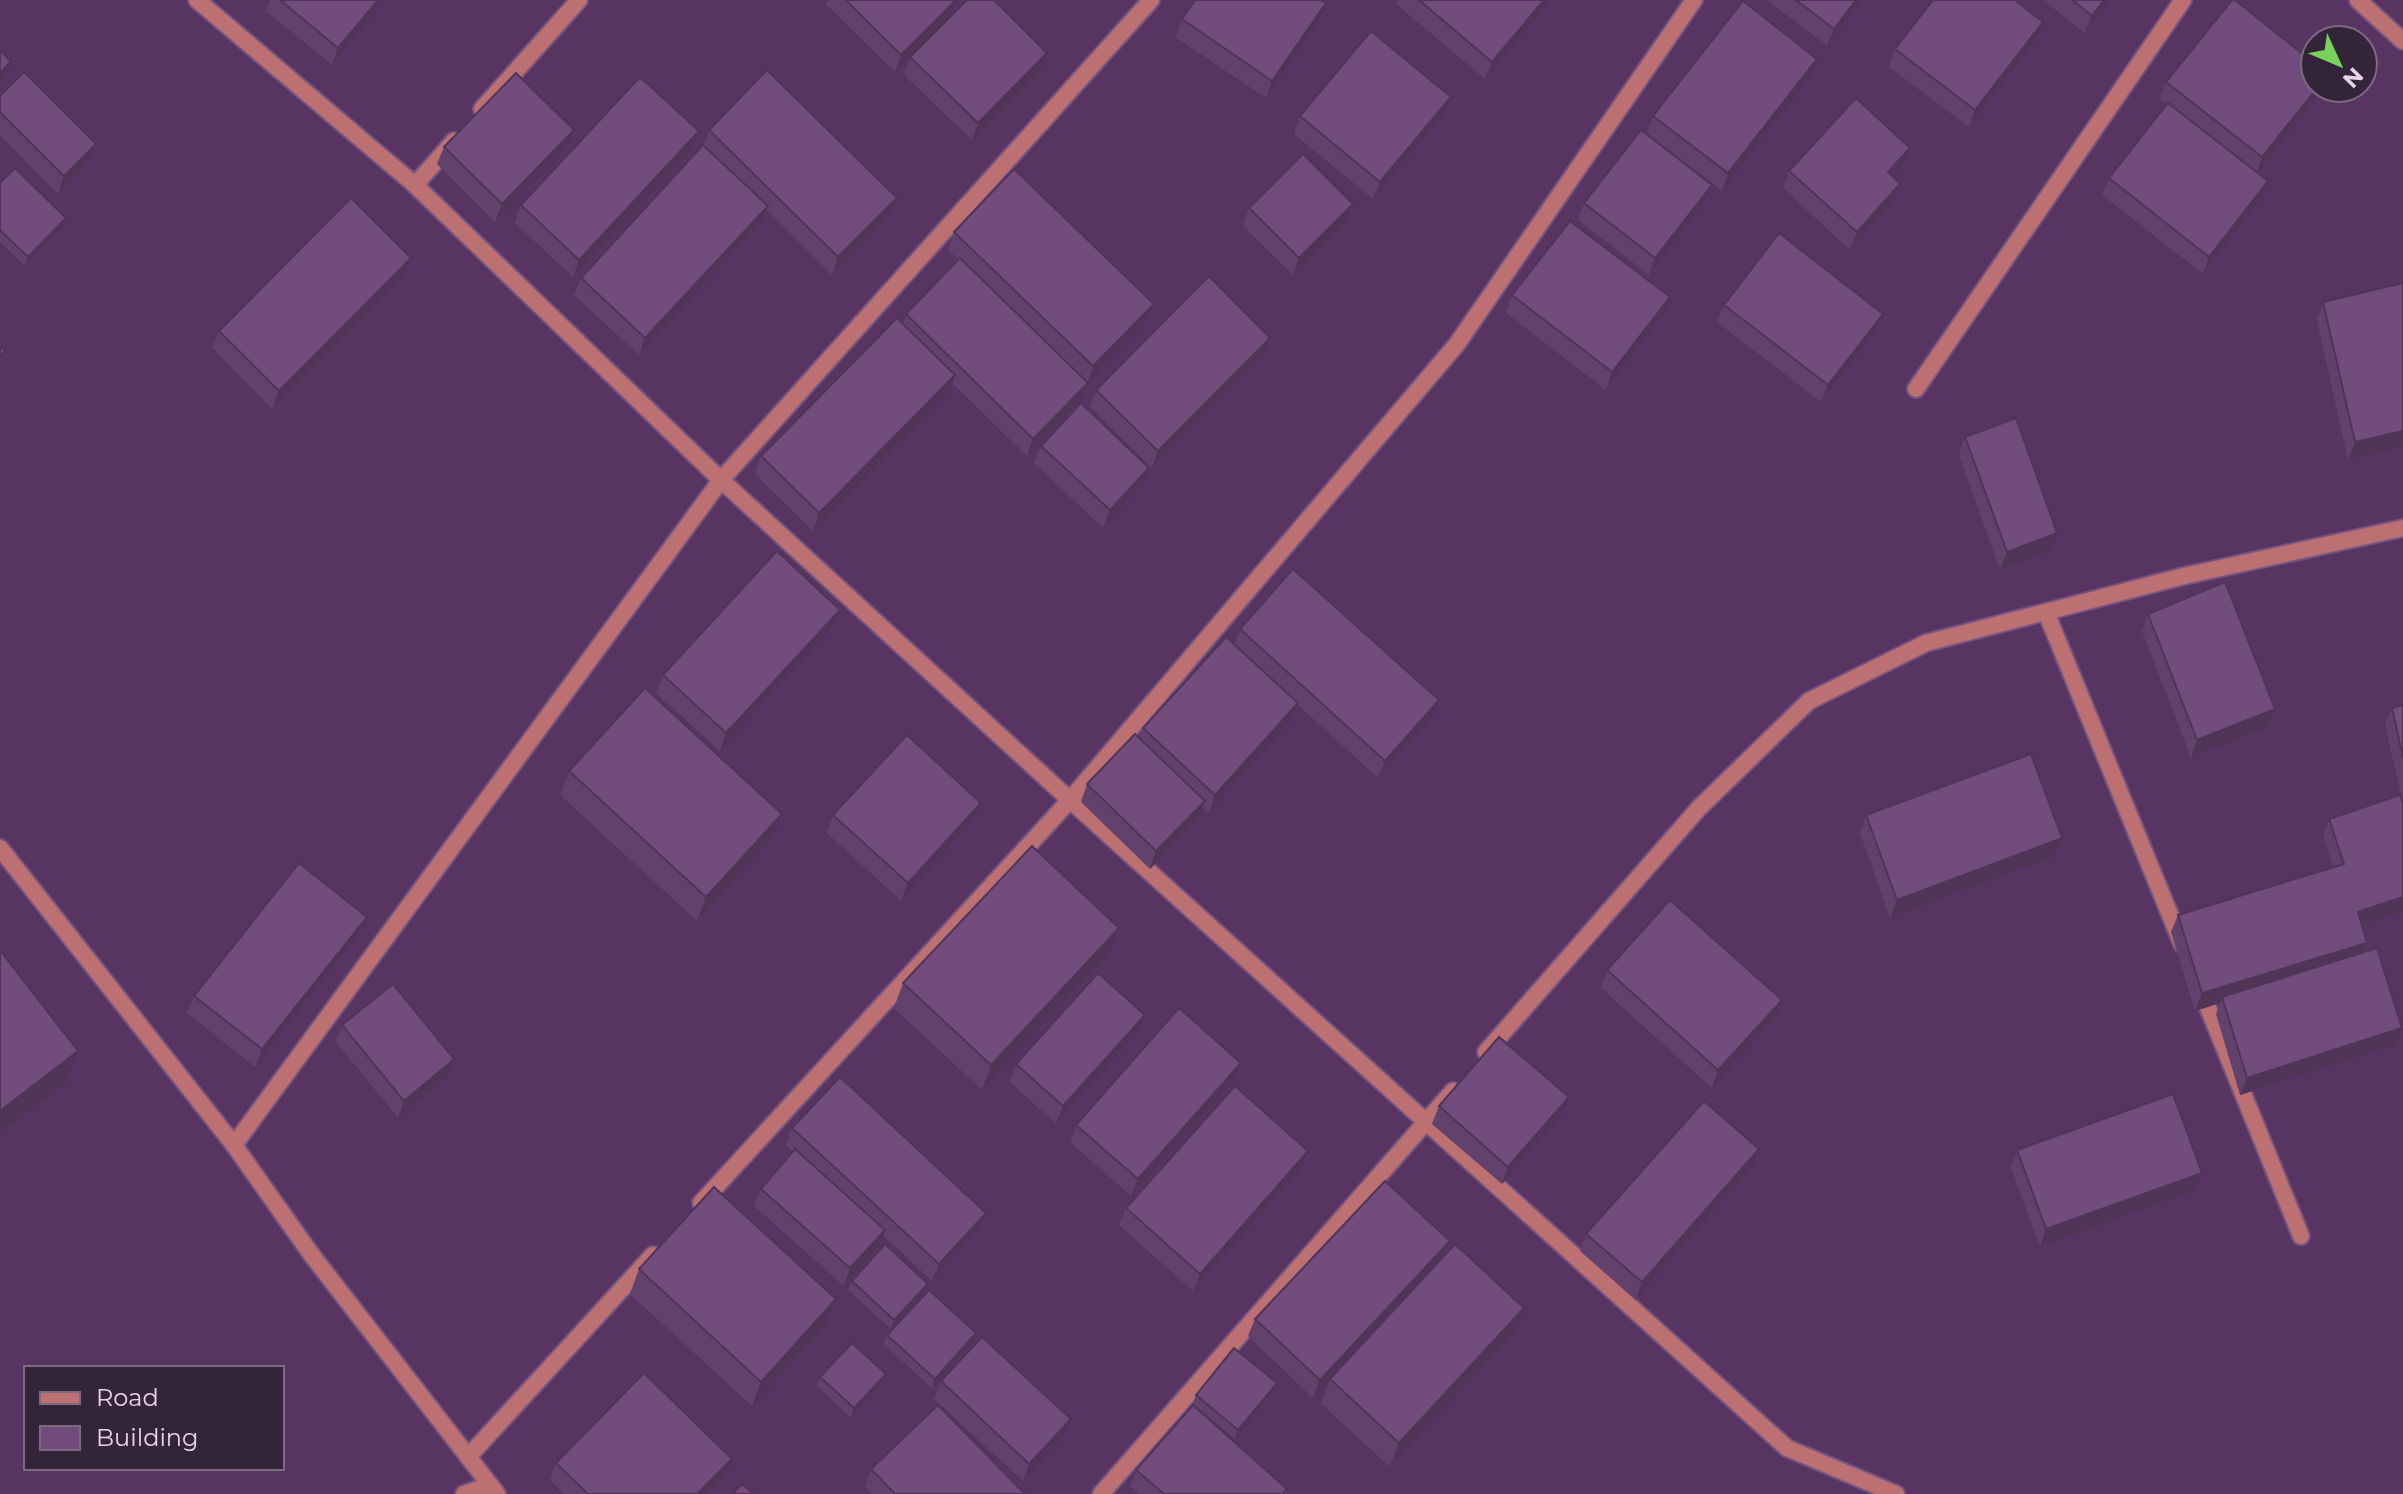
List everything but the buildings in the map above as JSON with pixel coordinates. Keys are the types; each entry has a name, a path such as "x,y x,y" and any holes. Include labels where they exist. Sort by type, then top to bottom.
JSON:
{"street":[{"path":"197,0 415,185 721,480 1787,1448 1896,1494"},
{"path":"415,185 579,0"},
{"path":"234,1145 721,480 1151,0"},
{"path":"694,1211 1070,800 1457,344 1694,0"},
{"path":"1916,389 2183,0"},
{"path":"2358,0 2403,41"},
{"path":"1101,1494 1699,808 1809,701 1926,643 2184,576 2403,528"},
{"path":"2046,612 2301,1236"},
{"path":"0,848 234,1145 311,1254 493,1489 464,1494"},
{"path":"468,1457 661,1246"}]}
